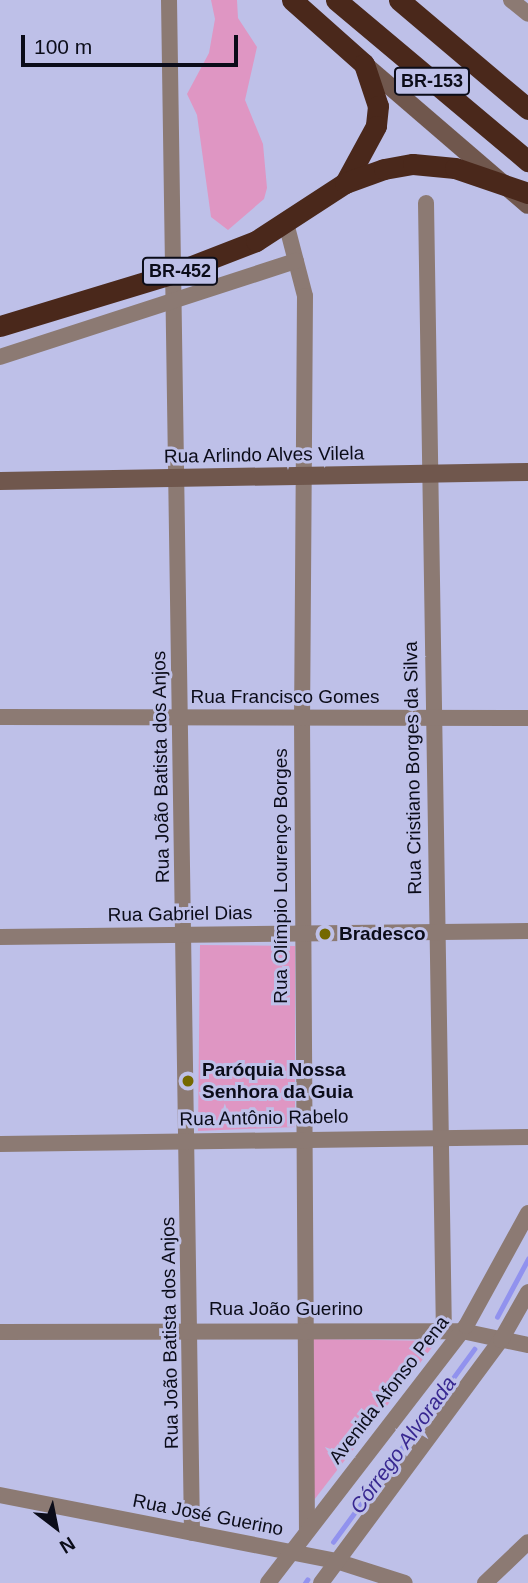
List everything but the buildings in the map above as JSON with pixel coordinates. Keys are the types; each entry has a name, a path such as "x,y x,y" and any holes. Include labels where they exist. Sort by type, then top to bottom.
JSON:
{"highway":[{"path":"292,0 364,64"},
{"name":"BR-153","path":"336,0 528,162"},
{"name":"BR-153","path":"399,0 528,110"},
{"name":"BR-452","path":"345,183 376,126 378,106 364,64"},
{"name":"BR-452","path":"0,326 172,274 286,223 345,183 413,164 455,168 518,190"}],"street":[{"name":"Rua João Batista dos Anjos","path":"169,0 192,1330 192,1533"},
{"path":"511,0 528,14"},
{"path":"364,64 518,190 528,205"},
{"name":"Rua Cristiano Borges da Silva","path":"426,203 428,473 444,1331"},
{"name":"Rua Olímpio Lourenço Borges","path":"286,223 305,296 307,474 302,717 307,1531"},
{"path":"0,357 296,261"},
{"name":"Rua Arlindo Alves Vilela","path":"0,481 528,472"},
{"name":"Rua Francisco Gomes","path":"0,717 528,718"},
{"name":"Rua Gabriel Dias","path":"0,937 528,931"},
{"name":"Rua Antônio Rabelo","path":"0,1143 528,1137"},
{"name":"Avenida Afonso Pena","path":"268,1583 289,1552 462,1331 528,1213"},
{"path":"321,1583 502,1340 528,1292"},
{"name":"Rua João Guerino","path":"0,1332 462,1331 528,1345"},
{"name":"Rua José Guerino","path":"0,1495 335,1561 405,1583"},
{"path":"485,1583 528,1542"}],"shaded area":[{"path":"211,0 237,0 238,18 257,47 245,100 263,144 267,188 264,199 228,230 211,217 197,115 187,94 209,53 215,19"},
{"path":"200,945 295,946 295,1127 198,1131"},
{"path":"313,1339 437,1341 314,1500"}],"waterway":[{"name":"Córrego Alvorada","path":"497,1317 528,1259"},
{"name":"Córrego Alvorada","path":"333,1542 474,1349"}],"place":[{"name":"Bradesco","path":"325,934"},
{"name":"Paróquia Nossa Senhora da Guia","path":"188,1081"}]}
